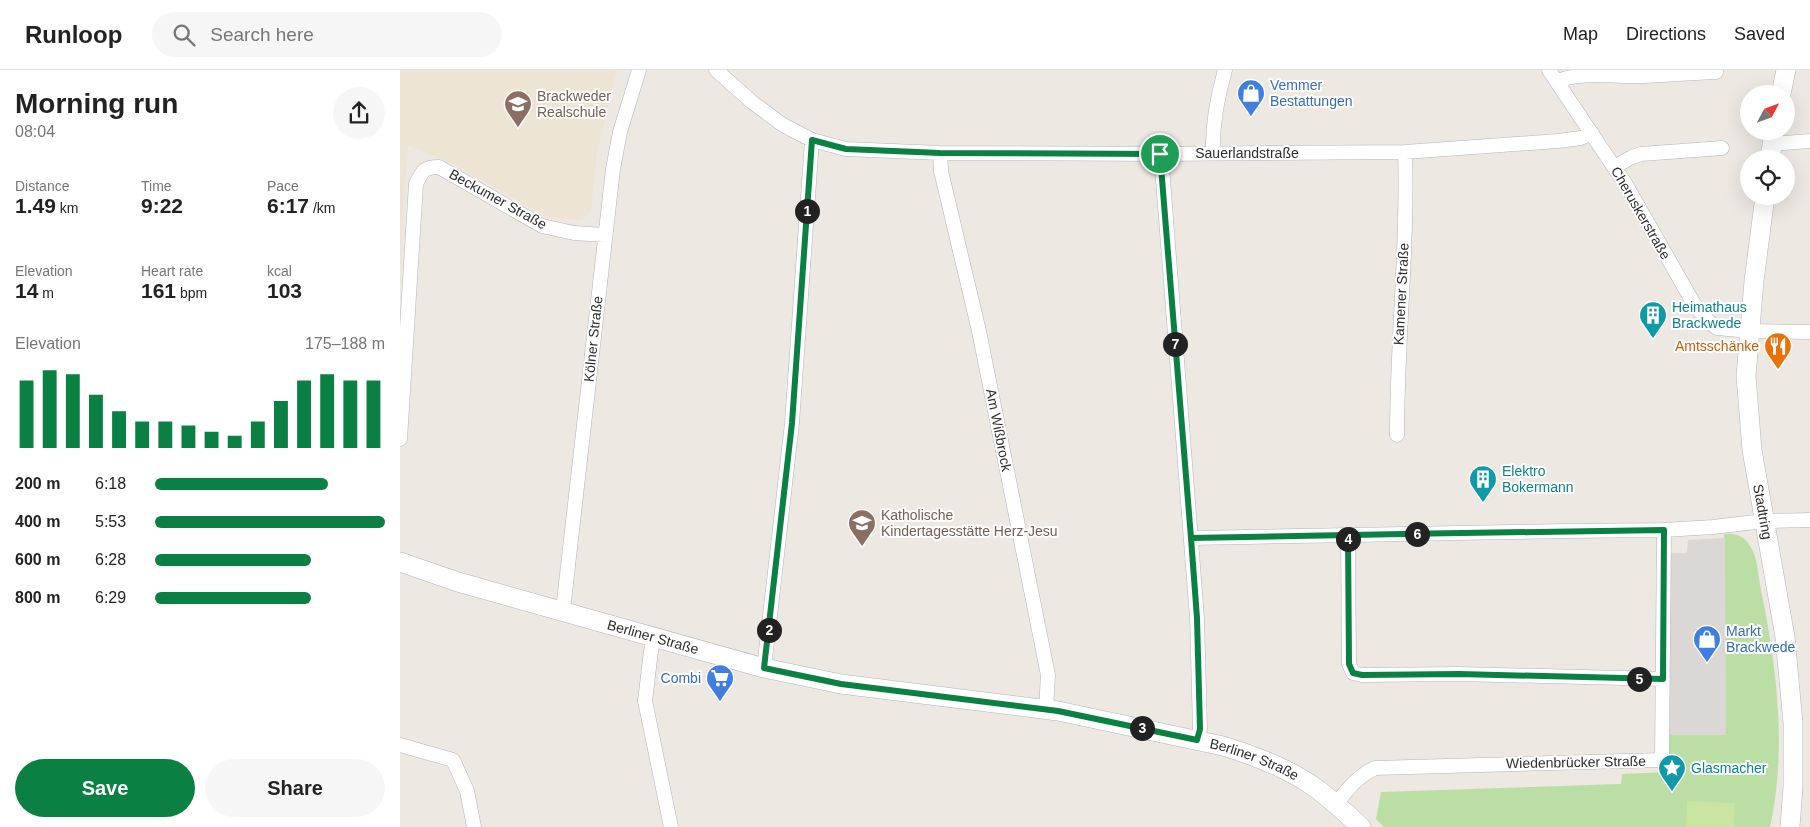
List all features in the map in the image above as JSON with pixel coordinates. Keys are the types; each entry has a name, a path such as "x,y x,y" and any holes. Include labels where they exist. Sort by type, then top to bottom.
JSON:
{"street":[{"name":"Kölner Straße","path":"562,610 604,234 620,132 639,70"},
{"name":"Sauerlandstraße","path":"716,70 752,102 783,125 812,140 846,149 940,153 1213,154 1405,152 1558,141 1581,138 1592,133"},
{"path":"1213,154 1214,113 1225,70"},
{"name":"Cheruskerstraße","path":"1549,70 1614,167 1698,309 1708,321 1717,328 1749,331 1810,332"},
{"path":"1783,85 1786,70"},
{"path":"1557,82 1574,76 1640,76 1716,72"},
{"path":"764,668 792,423 812,140"},
{"path":"1772,144 1810,141"},
{"path":"1614,167 1632,156 1641,154 1722,148"},
{"name":"Kamener Straße","path":"1396,435 1406,192 1405,152"},
{"name":"Am Wißbrock","path":"940,153 941,171 979,331 1048,675 1046,709"},
{"path":"1160,154 1197,618 1200,729 1197,740"},
{"name":"Beckumer Straße","path":"400,439 416,184 422,171 430,167 439,167 542,226 574,233 604,234"},
{"name":"Stadtring","path":"1764,205 1749,331 1746,376 1752,450 1785,638 1793,723 1793,787 1790,827"},
{"path":"1191,538 1664,530 1713,528 1764,521 1810,520"},
{"name":"Wiedenbrücker Straße","path":"1335,804 1353,782 1375,768 1662,760 1664,530"},
{"path":"1348,535 1349,664 1353,673 1362,675 1459,674 1663,679"},
{"name":"Berliner Straße","path":"400,562 458,582 764,668 841,684 1046,709 1241,751 1290,772 1317,789 1362,827"},
{"path":"654,638 650,651 645,701 671,827"},
{"path":"400,745 453,760 467,791 474,827"}],"shaded area":[{"path":"400,70 617,70 597,152 591,211 581,220 549,218 453,164 408,145 400,270"},
{"path":"1725,538 1726,735 1668,735 1671,553 1687,553 1688,540"}],"green space":[{"path":"1724,534 1732,534 1742,538 1753,550 1772,649 1779,738 1775,798 1770,827 1384,827 1376,819 1381,792 1621,784 1622,774 1668,772 1668,735 1726,735"},
{"path":"1687,801 1735,803 1734,827 1686,827"}],"place":[{"name":"Vemmer Bestattungen","path":"1251,117"},
{"name":"Brackweder Realschule","path":"518,128"},
{"name":"Heimathaus Brackwede","path":"1653,339"},
{"name":"Amtsschänke","path":"1778,370"},
{"name":"Elektro Bokermann","path":"1483,503"},
{"name":"Katholische Kindertagesstätte Herz-Jesu","path":"862,547"},
{"name":"Markt Brackwede","path":"1707,663"},
{"name":"Combi","path":"720,702"},
{"name":"Glasmacher","path":"1672,792"}],"route":[{"path":"1160,154 940,153 846,149 812,140 792,423 764,668 841,684 1058,711 1197,740 1200,729 1197,618 1191,538 1348,535 1349,664 1353,673 1362,675 1459,674 1663,679 1664,530 1572,532 1566,530 1191,538 1160,154"}]}
